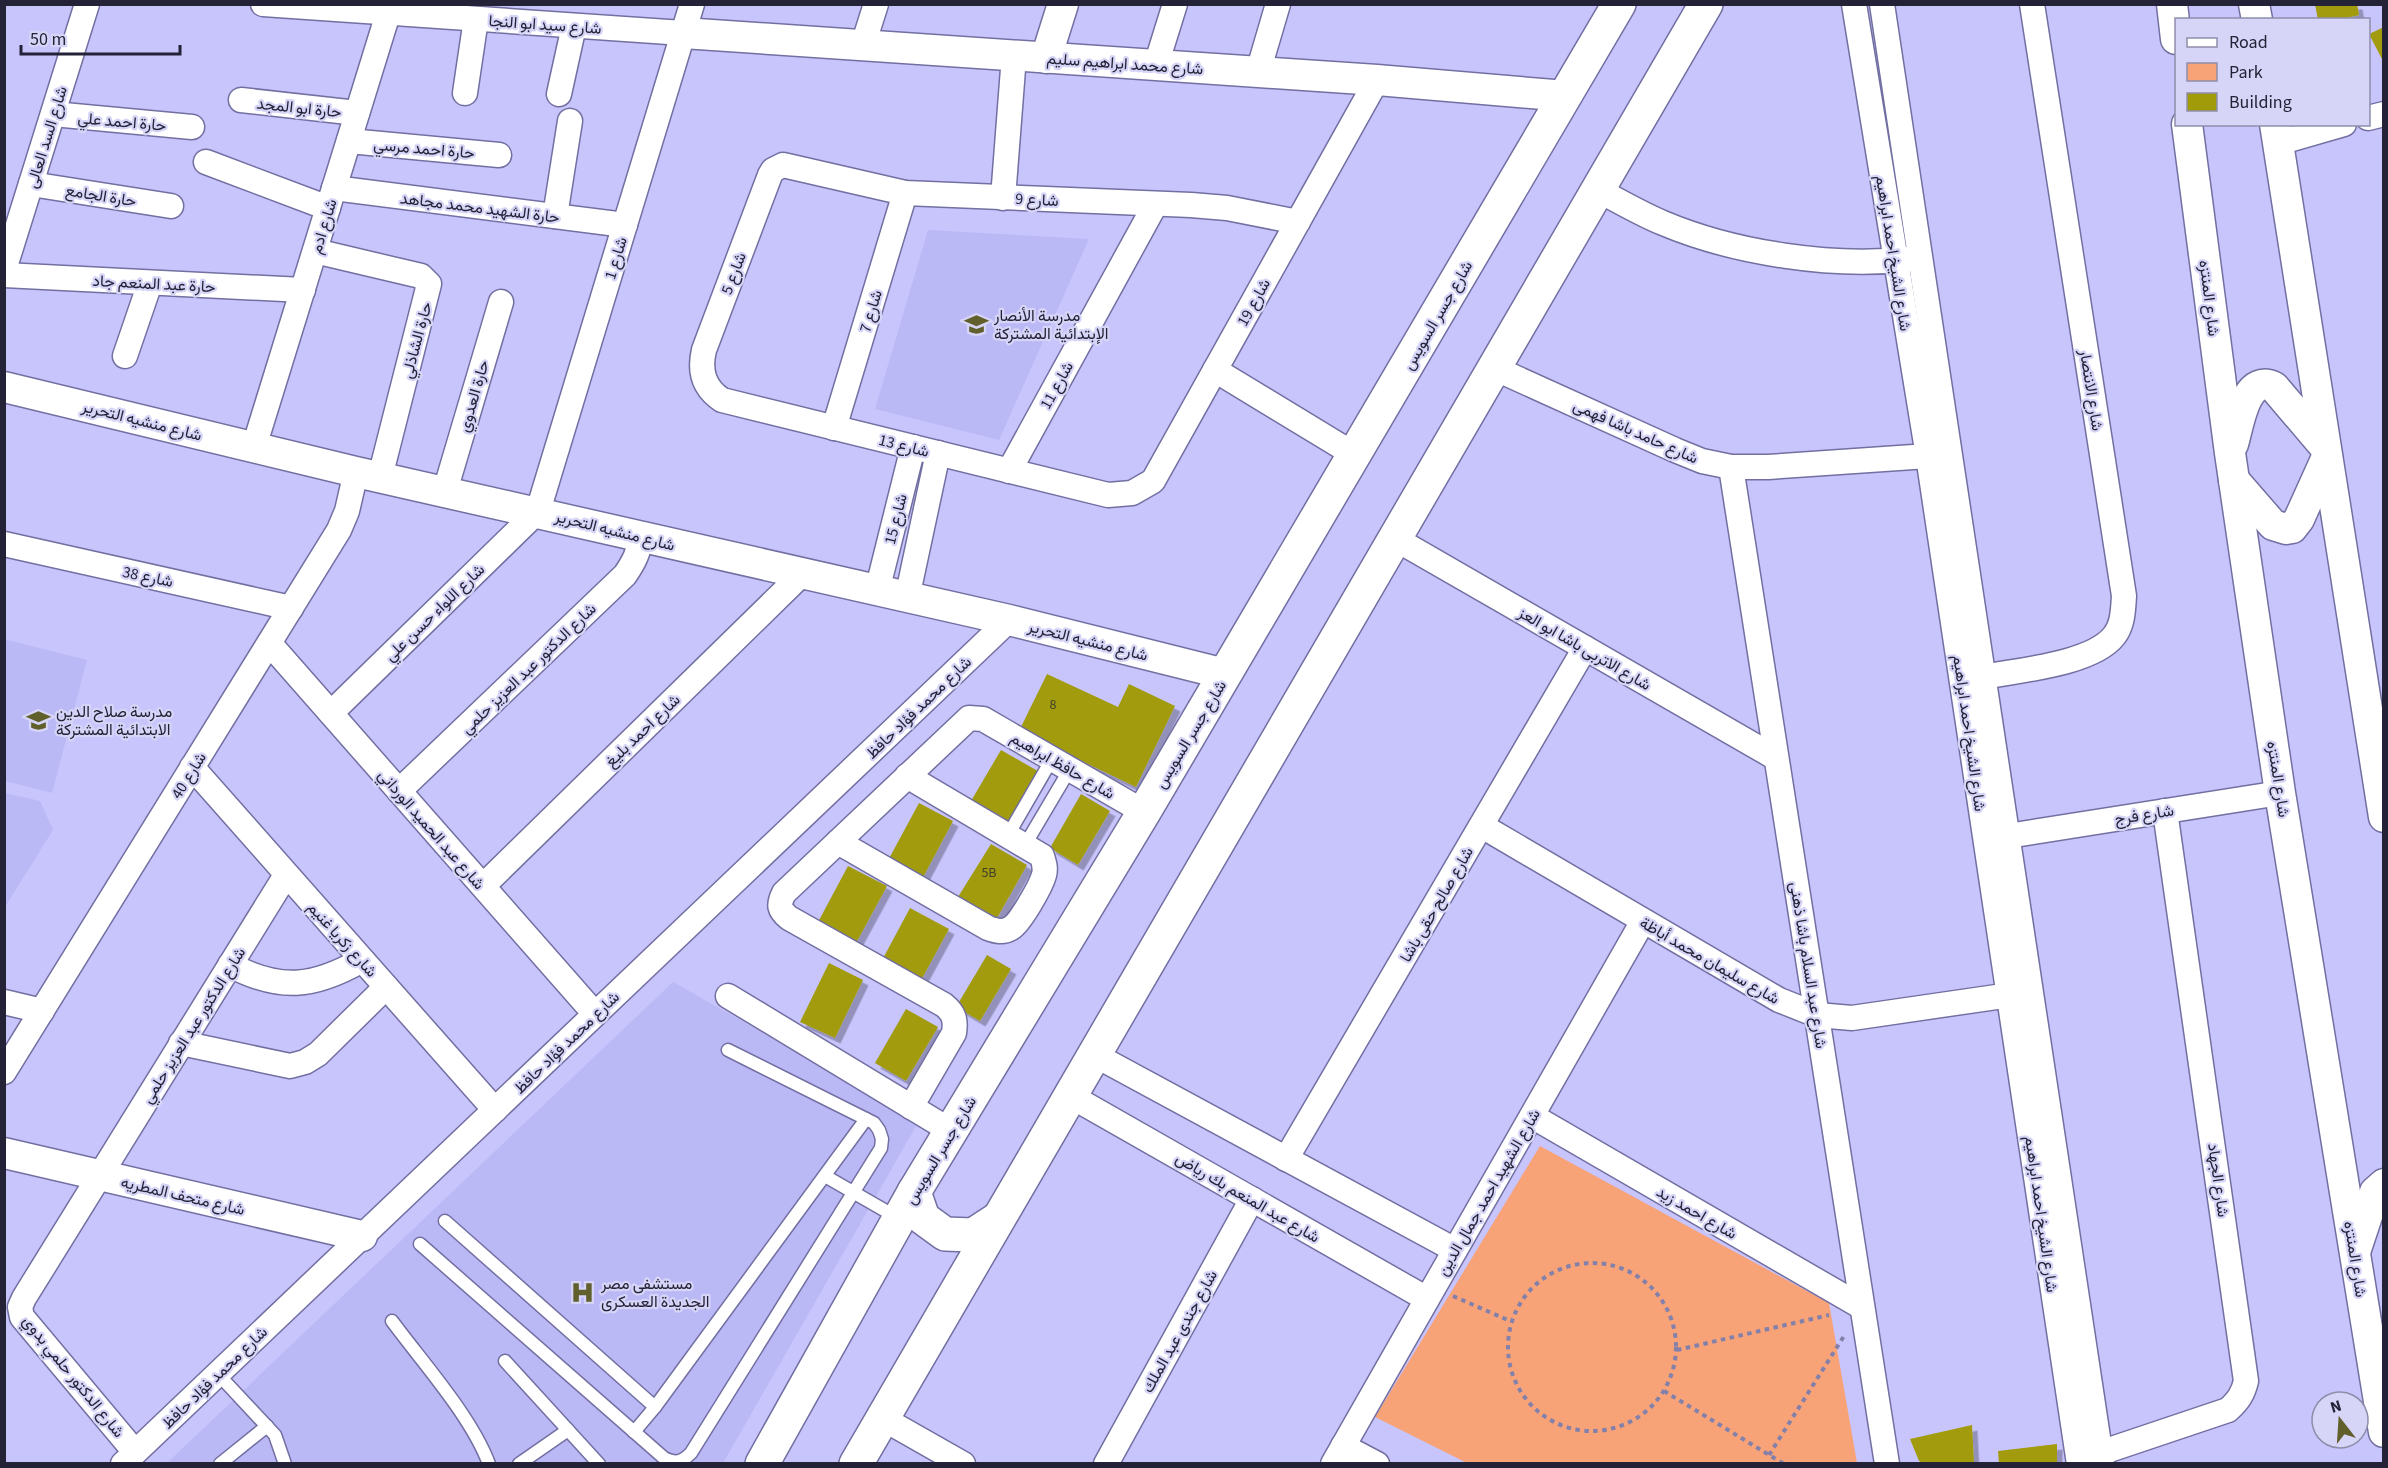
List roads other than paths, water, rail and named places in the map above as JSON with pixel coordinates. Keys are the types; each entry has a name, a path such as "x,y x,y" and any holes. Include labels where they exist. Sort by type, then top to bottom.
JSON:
{"main road":[{"name":"شارع جسر السويس","path":"762,1464 907,1205 1355,455 1619,4"},
{"path":"856,1464 1706,4"},
{"path":"907,1205 945,1234 973,1235 996,1220"}],"street":[{"name":"شارع السد العالى","path":"4,270 87,4"},
{"name":"شارع سيد ابو النجا","path":"263,4 390,9 476,19 541,14 573,26 683,33"},
{"name":"شارع 1","path":"538,512 692,4"},
{"path":"863,45 876,4"},
{"path":"1046,58 1063,4"},
{"path":"1156,65 1175,4"},
{"path":"1258,72 1278,4"},
{"name":"شارع الشيخ احمد ابراهيم","path":"1854,4 1928,456 2101,1458"},
{"name":"شارع الشيخ احمد ابراهيم","path":"1882,4 2008,836 2020,994 2079,1464"},
{"name":"شارع الانتصار","path":"1984,677 2084,657 2102,648 2116,634 2123,616 2124,596 2032,4"},
{"path":"2172,4 2175,30"},
{"name":"شارع ادم","path":"254,447 390,9"},
{"path":"465,93 476,19"},
{"path":"559,94 573,26"},
{"name":"شارع محمد ابراهيم سليم","path":"683,33 1377,80 1566,96"},
{"path":"1003,198 1014,56"},
{"name":"شارع 19","path":"1108,495 1132,492 1153,481 1377,80"},
{"name":"حارة ابو المجد","path":"241,100 357,113"},
{"name":"حارة احمد علي","path":"53,114 192,127"},
{"path":"555,216 570,121"},
{"name":"شارع المنتزه","path":"2187,126 2232,467 2280,793 2355,1254 2377,1360 2384,1432"},
{"path":"2330,126 2276,134 2381,783 2384,817"},
{"name":"حارة احمد مرسي","path":"349,141 499,155"},
{"name":"حارة الشهيد محمد مجاهد","path":"206,162 331,198 555,216 625,225"},
{"name":"شارع 9","path":"778,166 787,164 905,194 1227,208 1298,222"},
{"name":"شارع 5","path":"706,384 701,361 704,350 770,175 778,166"},
{"name":"حارة الجامع","path":"31,184 171,206"},
{"path":"1598,190 1664,223 1740,248 1819,260 1895,260 1921,257"},
{"name":"شارع 7","path":"834,428 905,194"},
{"name":"شارع 11","path":"1010,471 1155,205"},
{"name":"حارة الشاذلي","path":"315,251 421,276 429,284 368,474"},
{"name":"حارة عبد المنعم جاد","path":"4,275 303,290"},
{"path":"125,356 150,283"},
{"name":"حارة العدوي","path":"445,491 501,302"},
{"name":"شارع حامد باشا فهمى","path":"1494,368 1675,450 1702,461 1731,467 1768,467 1928,456"},
{"path":"1215,370 1355,455"},
{"name":"شارع 13","path":"706,384 722,400 1108,495"},
{"path":"2258,385 2274,387 2326,452 2299,519 2292,528 2286,529 2273,525 2232,467 2249,393 2258,385"},
{"name":"شارع منشيه التحرير","path":"4,387 801,575 1009,620 1225,674"},
{"name":"شارع 15","path":"877,591 913,447"},
{"path":"907,598 938,453"},
{"name":"شارع عبد السلام باشا ذهنى","path":"1731,467 1887,1464"},
{"name":"شارع 40","path":"4,1072 270,644 339,530 350,501 368,474"},
{"name":"شارع اللواء حسن علي","path":"331,713 538,512"},
{"name":"شارع الدكتور عبد العزيز حلمي","path":"399,791 625,575 636,557 641,536"},
{"name":"شارع الاتربى باشا ابو العز","path":"1394,538 1776,758"},
{"name":"شارع 38","path":"4,544 291,608"},
{"name":"شارع احمد بليغ","path":"483,886 801,575"},
{"name":"شارع محمد فؤاد حافظ","path":"129,1458 1009,620"},
{"name":"شارع عبد الحميد الورداني","path":"270,644 595,1014"},
{"name":"شارع صالح حقى باشا","path":"1286,1159 1585,648"},
{"name":"شارع حافظ ابراهيم","path":"906,776 963,722 969,718 983,719 1143,812"},
{"name":"شارع زكريا غنيم","path":"192,767 495,1110"},
{"path":"838,842 998,932 1008,930 1017,924 1044,875 1045,865 1042,856 906,776 784,893 779,902 781,912 944,1005 952,1012 956,1022 954,1033 911,1107"},
{"name":"شارع فرج","path":"2008,836 2280,793"},
{"name":"شارع الجهاد","path":"2101,1458 2228,1410 2240,1397 2246,1381 2165,811"},
{"name":"شارع سليمان محمد أباظة","path":"1482,826 1779,1000 1817,1016 1852,1018 2020,994"},
{"name":"شارع الدكتور عبد العزيز حلمي","path":"101,1176 286,875"},
{"name":"شارع الشهيد احمد جمال الدين","path":"1338,1455 1643,921"},
{"path":"230,965 251,976 279,983 309,982 337,975 362,960"},
{"path":"181,1043 290,1066 305,1062 318,1054 386,987"},
{"path":"728,996 951,1131"},
{"path":"4,1002 42,1011"},
{"path":"1093,1054 1455,1250"},
{"name":"شارع عبد المنعم بك رياض","path":"1069,1095 1252,1199 1430,1293"},
{"name":"شارع احمد زيد","path":"1532,1116 1862,1307"},
{"name":"شارع متحف المطريه","path":"4,1153 362,1236"},
{"name":"شارع الدكتور حلمي بدوي","path":"101,1176 20,1307 22,1317 129,1458"},
{"path":"2355,1254 2375,1192 2384,1184"},
{"name":"شارع جندى عبد الملك","path":"1106,1464 1252,1199"},
{"path":"882,1418 963,1464"},
{"path":"1338,1455 1377,1464"}],"lane":[{"path":"1016,840 1061,764"},
{"path":"1016,840 1061,764"},
{"path":"420,1244 664,1458 674,1463 684,1460 691,1453 881,1148 882,1138 879,1130 866,1119 728,1050"},
{"path":"634,1432 655,1407 866,1119"},
{"path":"825,1176 854,1192 907,1205"},
{"path":"445,1221 655,1407"},
{"path":"392,1321 466,1420 489,1464"},
{"path":"505,1361 599,1464"},
{"path":"218,1374 275,1435 285,1464"},
{"path":"220,1464 267,1426"},
{"path":"519,1464 567,1430"}],"place":[{"name":"مدرسة الأنصار الإبتدائية المشتركة","path":"976,324"},
{"name":"مدرسة صلاح الدين الابتدائية المشتركة","path":"38,720"},
{"name":"مستشفى مصر الجديدة العسكرى","path":"583,1292"}]}
